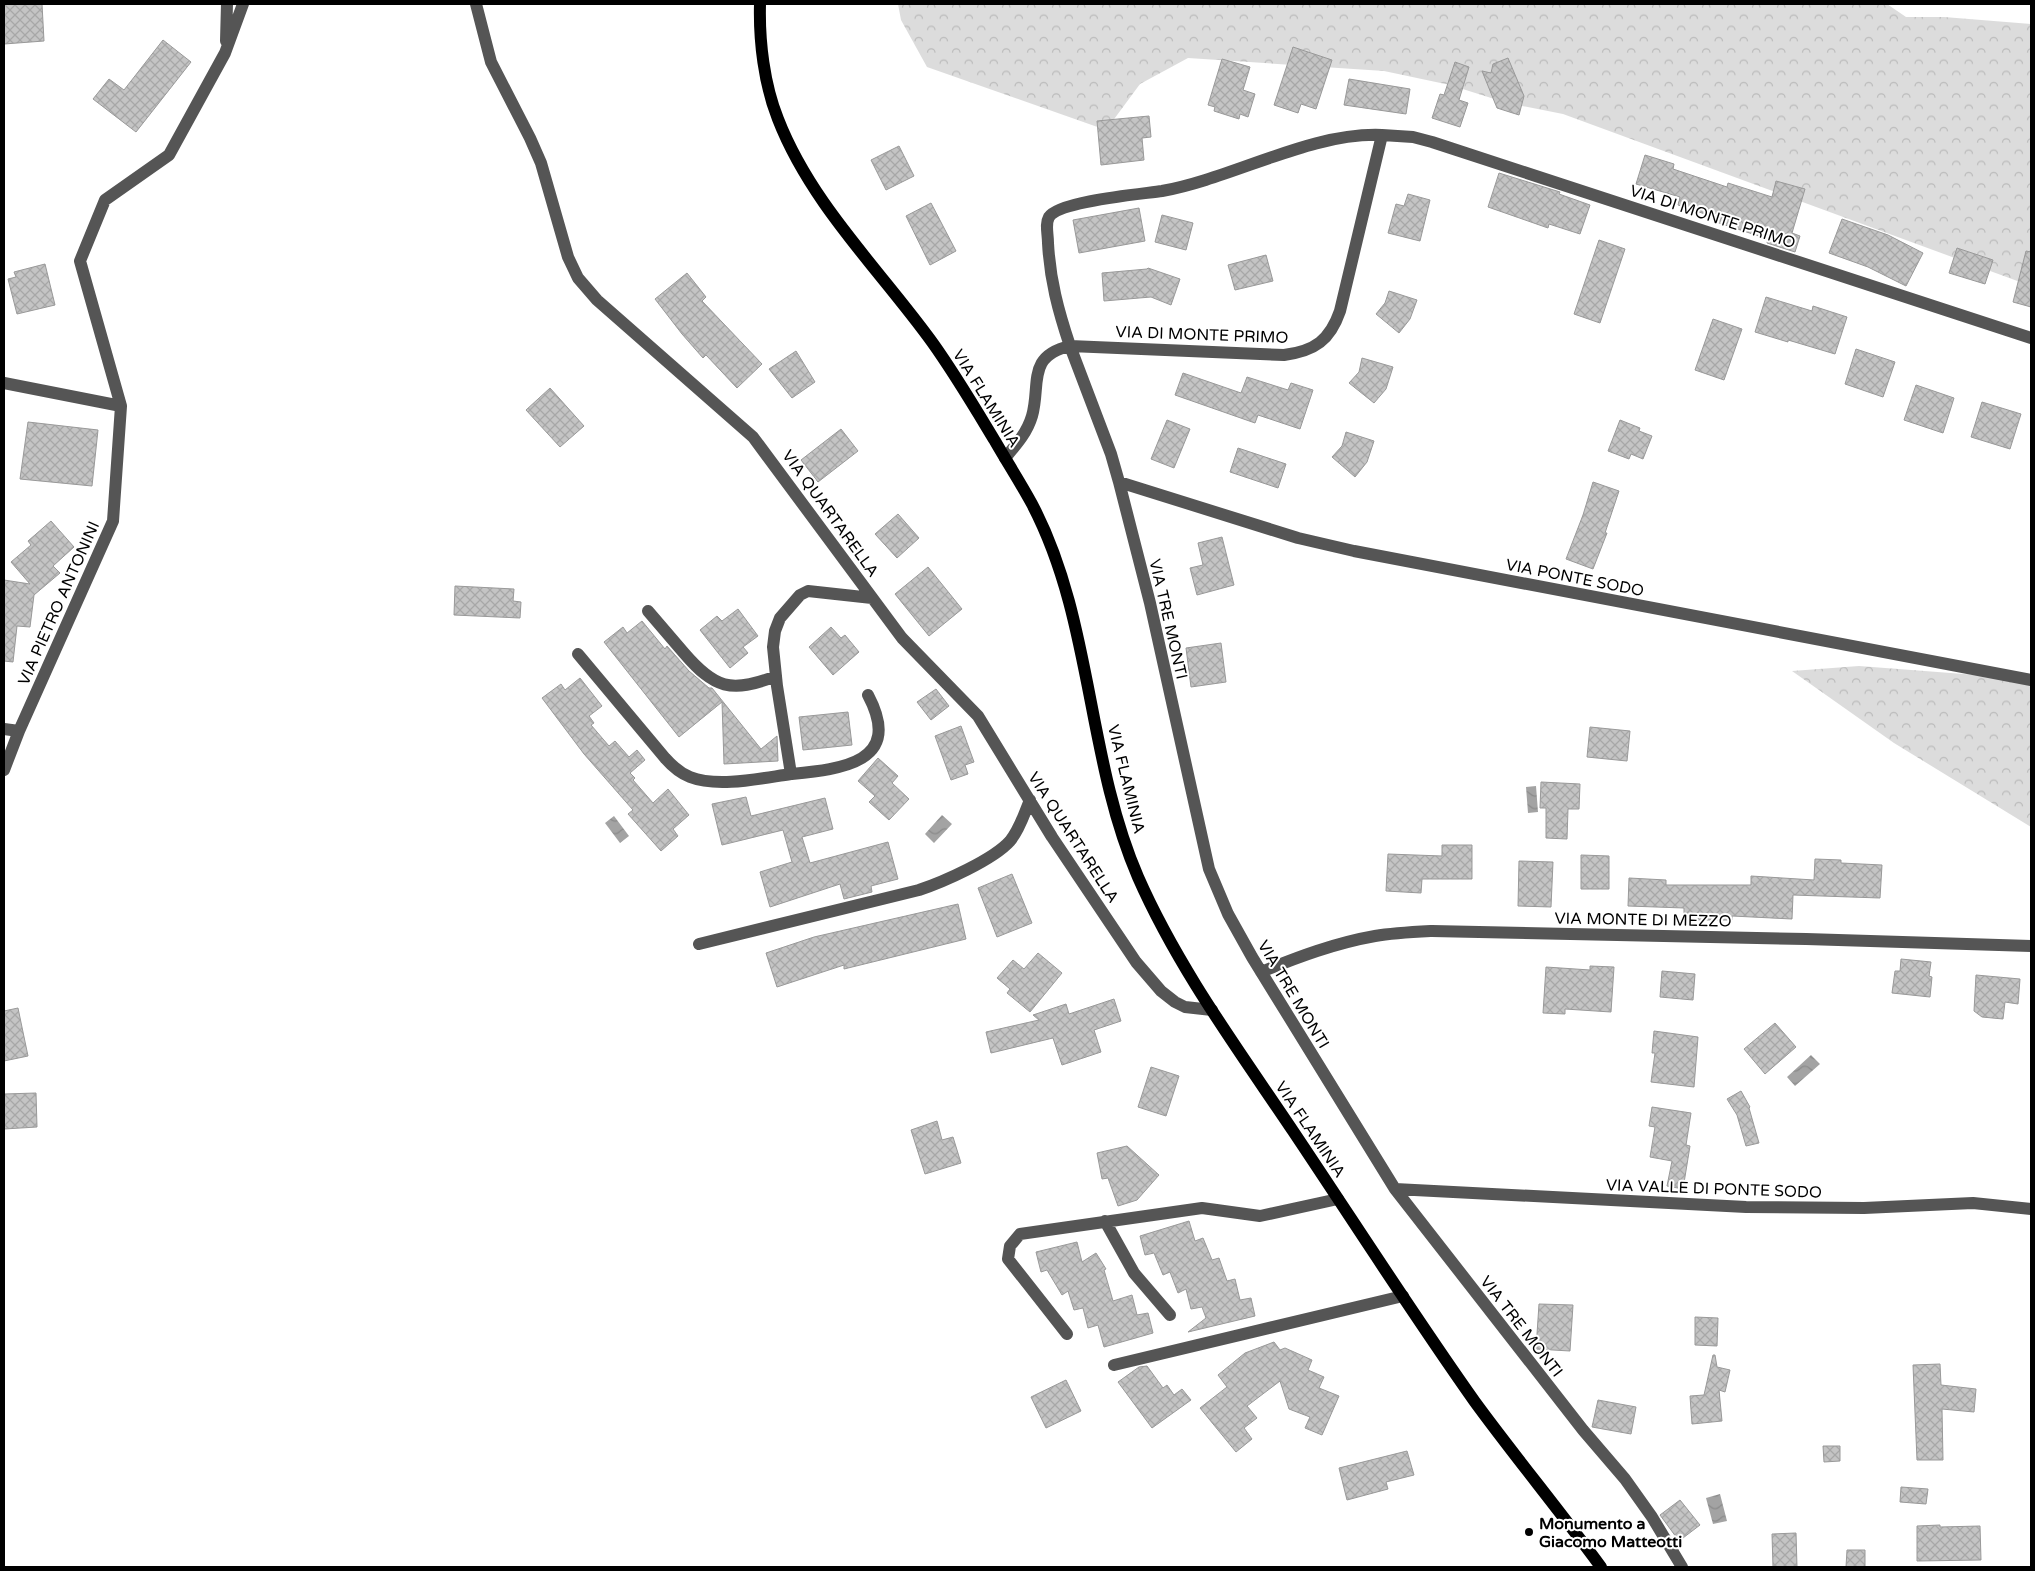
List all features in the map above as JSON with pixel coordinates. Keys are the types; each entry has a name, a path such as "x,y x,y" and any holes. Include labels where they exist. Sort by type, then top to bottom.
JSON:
{"main road":[{"name":"VIA FLAMINIA","path":"760,4 760,29 770,92 777,117 796,155 814,186 845,231 936,348 1005,458 1037,515 1058,564 1088,680 1113,805 1136,871 1181,961 1338,1199 1495,1429 1601,1567"}],"street":[{"name":"VIA PIETRO ANTONINI","path":"225,53 227,4"},
{"name":"VIA PIETRO ANTONINI","path":"4,770 19,731 113,521 121,406 80,261 105,200 169,155 225,53 243,4"},
{"name":"VIA QUARTARELLA","path":"476,4 491,62 536,150 566,250 578,278 597,300 753,437 915,654 972,709 988,731 1052,837 1136,962 1161,990 1175,1002 1185,1007 1212,1010"},
{"name":"VIA DI MONTE PRIMO","path":"1051,214 1065,207 1189,185 1326,141 1356,135 1382,134 1414,137 2031,338"},
{"name":"VIA DI MONTE PRIMO","path":"1070,346 1284,355 1314,347 1332,330 1340,311 1382,134"},
{"name":"VIA TRE MONTI","path":"1051,214 1047,228 1052,285 1070,346 1111,454 1119,482 1150,603 1209,869 1228,914 1261,972 1395,1189 1583,1430 1625,1479 1666,1539 1682,1567"},
{"path":"1005,458 1019,442 1028,426 1034,404 1036,376 1041,364 1061,349 1070,346"},
{"path":"4,383 121,406"},
{"name":"VIA PONTE SODO","path":"1119,482 1280,533 1354,551 2031,680"},
{"path":"791,774 773,653 775,631 784,612 800,595 813,591 872,598"},
{"path":"648,611 695,666 717,682 744,686 776,676"},
{"path":"578,654 665,758 682,773 696,779 712,782 840,768 858,760 875,743 880,730 878,713 868,695"},
{"path":"4,729 19,731"},
{"path":"699,944 919,890 944,880 993,855 1006,846 1018,829 1030,800"},
{"name":"VIA MONTE DI MEZZO","path":"1261,972 1308,954 1348,942 1385,935 1432,931 2031,946"},
{"name":"VIA VALLE DI PONTE SODO","path":"1395,1189 1746,1207 1864,1208 1973,1203 2031,1208"},
{"path":"1067,1334 1008,1259 1010,1246 1020,1234 1202,1208 1260,1216 1338,1199"},
{"path":"1105,1222 1134,1273 1170,1314"},
{"path":"1114,1365 1404,1296"}],"green space":[{"path":"898,4 1887,4 1906,17 1944,17 2031,24 2031,286 1563,114 1507,103 1450,85 1384,71 1188,58 1140,84 1106,130 927,67 901,20"},
{"path":"1859,666 2016,678 2031,681 2031,827 1894,743 1792,671"}],"water":[{"path":"1536,786 1538,812 1528,813 1526,787"},
{"path":"942,815 952,824 934,843 925,834"},
{"path":"614,816 629,836 620,843 605,823"},
{"path":"1811,1055 1820,1064 1795,1086 1787,1077"},
{"path":"1720,1494 1727,1521 1713,1524 1706,1498"}],"building":[{"path":"4,4 42,4 44,41 4,44"},
{"path":"163,40 191,62 136,132 93,99 109,79 124,90"},
{"path":"1293,47 1332,60 1316,109 1301,104 1298,113 1274,105"},
{"path":"1508,58 1524,96 1519,115 1497,108 1482,71 1491,73 1493,64"},
{"path":"1222,59 1250,67 1243,90 1255,94 1248,117 1240,114 1239,119 1214,111 1215,107 1208,105"},
{"path":"1455,62 1469,67 1459,100 1468,103 1460,127 1432,118 1440,94 1444,95"},
{"path":"1349,79 1410,89 1406,114 1344,105"},
{"path":"1149,116 1151,137 1142,138 1144,160 1101,165 1097,121"},
{"path":"899,146 914,176 886,190 871,160"},
{"path":"1645,155 1674,164 1673,169 1727,187 1728,183 1772,197 1776,181 1805,189 1792,233 1800,236 1795,252 1767,243 1768,239 1716,222 1717,218 1678,205 1680,197 1636,184"},
{"path":"1499,173 1560,192 1559,194 1590,205 1580,234 1549,224 1548,228 1488,207"},
{"path":"1408,194 1430,200 1420,241 1388,233 1396,204 1404,206"},
{"path":"931,203 956,251 930,265 906,216"},
{"path":"1139,208 1145,241 1079,253 1073,220"},
{"path":"1162,215 1193,223 1186,250 1155,242"},
{"path":"1842,219 1888,235 1923,253 1906,286 1868,267 1829,253"},
{"path":"1599,240 1625,249 1600,323 1574,314"},
{"path":"1957,248 1993,260 1985,284 1949,273"},
{"path":"2026,251 2031,252 2031,307 2013,302"},
{"path":"1266,255 1273,281 1235,290 1228,265"},
{"path":"45,264 55,305 17,314 8,279 16,277 14,272"},
{"path":"1148,268 1180,279 1171,305 1151,297 1104,301 1102,273"},
{"path":"687,273 706,297 702,301 762,364 737,388 706,355 703,358 655,299"},
{"path":"1389,291 1417,300 1410,319 1399,333 1376,314 1385,303"},
{"path":"1766,297 1812,311 1813,306 1847,317 1835,354 1755,332"},
{"path":"1713,319 1742,329 1724,380 1695,370"},
{"path":"1856,349 1895,362 1883,397 1845,384"},
{"path":"796,351 815,382 792,398 769,369"},
{"path":"1362,358 1393,367 1386,389 1374,403 1349,383 1359,372"},
{"path":"1183,373 1241,393 1247,377 1288,390 1291,383 1313,390 1300,429 1258,415 1255,423 1175,395"},
{"path":"1916,385 1954,398 1943,433 1904,420"},
{"path":"550,388 584,426 560,447 526,410"},
{"path":"1982,402 2021,414 2010,449 1971,437"},
{"path":"1167,420 1190,429 1174,468 1151,459"},
{"path":"1620,420 1640,428 1639,431 1652,436 1643,459 1631,454 1629,459 1608,451"},
{"path":"28,422 98,430 92,486 20,479"},
{"path":"841,429 858,451 818,482 801,460"},
{"path":"1346,432 1374,441 1367,462 1355,477 1332,457 1342,446"},
{"path":"1238,448 1286,464 1278,488 1230,472"},
{"path":"1593,482 1619,491 1605,533 1607,533 1593,569 1566,559"},
{"path":"898,514 919,538 897,558 875,534"},
{"path":"51,521 74,547 53,566 60,573 34,595 30,627 17,626 13,662 4,661 4,580 30,584 11,562 31,545 28,541"},
{"path":"1222,537 1234,585 1197,595 1190,568 1203,565 1198,543"},
{"path":"928,567 962,609 929,636 895,594"},
{"path":"455,586 514,589 513,601 521,602 520,618 454,615"},
{"path":"738,609 758,636 743,647 748,653 730,668 700,630 717,616 722,621"},
{"path":"642,621 665,649 667,646 689,671 709,688 712,688 761,749 777,736 778,761 724,764 722,702 679,737 604,642 623,627 627,633"},
{"path":"831,627 841,638 845,635 859,652 833,675 809,647"},
{"path":"1221,643 1226,682 1191,687 1186,648"},
{"path":"580,678 602,706 589,716 594,723 591,725 609,746 615,741 629,757 637,750 645,760 630,773 635,778 633,780 653,803 668,789 689,815 673,829 678,836 661,851 628,814 633,810 584,754 542,698 561,684 565,690"},
{"path":"936,689 949,706 931,720 917,702"},
{"path":"848,712 852,745 803,750 799,717"},
{"path":"961,726 974,762 965,765 968,774 951,780 935,736"},
{"path":"1590,727 1630,731 1627,761 1587,757"},
{"path":"878,758 898,776 892,783 909,799 889,820 869,802 875,796 858,781"},
{"path":"1541,782 1580,784 1579,809 1568,809 1567,839 1546,838 1546,808 1540,808"},
{"path":"746,797 751,816 825,798 833,829 802,837 810,863 888,842 898,879 871,886 872,892 844,899 840,884 770,907 760,872 792,862 783,830 722,845 712,804"},
{"path":"1442,845 1472,845 1472,879 1422,879 1421,893 1386,891 1388,854 1442,856"},
{"path":"1581,855 1609,856 1609,889 1581,889"},
{"path":"1815,859 1841,860 1841,863 1882,865 1880,898 1793,895 1792,919 1732,916 1732,920 1684,920 1684,908 1628,906 1629,878 1666,880 1666,885 1751,885 1751,876 1814,880"},
{"path":"1519,861 1553,862 1551,907 1518,906"},
{"path":"1012,874 1032,923 997,937 978,888"},
{"path":"958,904 966,939 844,969 844,965 777,987 766,953 814,937"},
{"path":"1038,953 1062,973 1030,1012 1007,993 1010,989 997,978 1013,960 1024,969"},
{"path":"1901,959 1931,962 1929,976 1932,977 1930,997 1892,993 1895,971 1900,971"},
{"path":"1590,966 1614,967 1611,1012 1565,1009 1565,1014 1543,1013 1546,967 1590,970"},
{"path":"1662,971 1695,974 1693,1000 1660,997"},
{"path":"1976,975 2020,979 2018,1004 2005,1002 2003,1019 1982,1017 1974,1011"},
{"path":"1114,999 1121,1021 1094,1030 1101,1052 1062,1065 1053,1038 991,1053 986,1032 1039,1020 1033,1015 1066,1004 1069,1014"},
{"path":"18,1008 28,1056 4,1061 4,1011"},
{"path":"1775,1023 1796,1047 1765,1074 1744,1049"},
{"path":"1654,1031 1698,1037 1694,1087 1651,1082 1655,1053 1652,1053"},
{"path":"1151,1067 1179,1076 1166,1116 1138,1107"},
{"path":"1741,1091 1750,1107 1759,1143 1746,1146 1737,1115 1727,1099"},
{"path":"36,1093 37,1127 4,1129 4,1094"},
{"path":"1652,1107 1691,1113 1686,1145 1690,1146 1683,1189 1667,1186 1672,1161 1650,1157 1655,1127 1649,1126"},
{"path":"937,1121 942,1140 953,1137 961,1163 925,1174 911,1130"},
{"path":"1127,1146 1159,1175 1137,1200 1118,1206 1108,1178 1102,1179 1097,1153"},
{"path":"1189,1221 1195,1241 1203,1238 1212,1260 1219,1258 1227,1281 1235,1279 1240,1300 1251,1298 1255,1316 1188,1332 1206,1318 1202,1307 1191,1309 1186,1289 1178,1293 1170,1272 1163,1275 1154,1253 1145,1255 1140,1236"},
{"path":"1077,1242 1082,1262 1096,1253 1106,1269 1104,1270 1113,1301 1132,1295 1137,1315 1148,1313 1153,1333 1104,1347 1098,1325 1088,1328 1083,1308 1074,1310 1068,1291 1062,1295 1047,1270 1041,1272 1036,1252"},
{"path":"1539,1304 1573,1305 1570,1351 1536,1349"},
{"path":"1695,1317 1718,1318 1717,1346 1695,1345"},
{"path":"1274,1342 1280,1350 1285,1348 1312,1360 1308,1370 1324,1377 1319,1388 1339,1396 1322,1435 1305,1428 1310,1417 1289,1409 1280,1381 1247,1406 1257,1418 1244,1428 1252,1439 1236,1452 1200,1408 1227,1387 1218,1375 1245,1353"},
{"path":"1713,1355 1715,1355 1717,1367 1730,1370 1725,1392 1719,1390 1722,1421 1692,1424 1690,1396 1704,1395"},
{"path":"1940,1364 1941,1385 1976,1389 1974,1412 1942,1409 1943,1460 1917,1460 1913,1365"},
{"path":"1147,1366 1163,1388 1167,1385 1174,1395 1182,1389 1191,1400 1152,1428 1118,1382 1139,1367"},
{"path":"1066,1380 1081,1411 1046,1428 1031,1397"},
{"path":"1598,1400 1636,1407 1631,1434 1592,1427"},
{"path":"1823,1446 1840,1446 1840,1461 1824,1462"},
{"path":"1407,1451 1414,1475 1386,1482 1388,1489 1347,1500 1339,1468"},
{"path":"1901,1487 1928,1489 1926,1504 1900,1502"},
{"path":"1680,1500 1700,1525 1679,1541 1660,1515"},
{"path":"1940,1525 1940,1527 1980,1526 1981,1560 1917,1561 1917,1526"},
{"path":"1796,1533 1797,1567 1773,1567 1772,1534"},
{"path":"1847,1550 1865,1550 1865,1567 1846,1567"}],"place":[{"name":"Monumento a Giacomo Matteotti","path":"1529,1532"}]}
